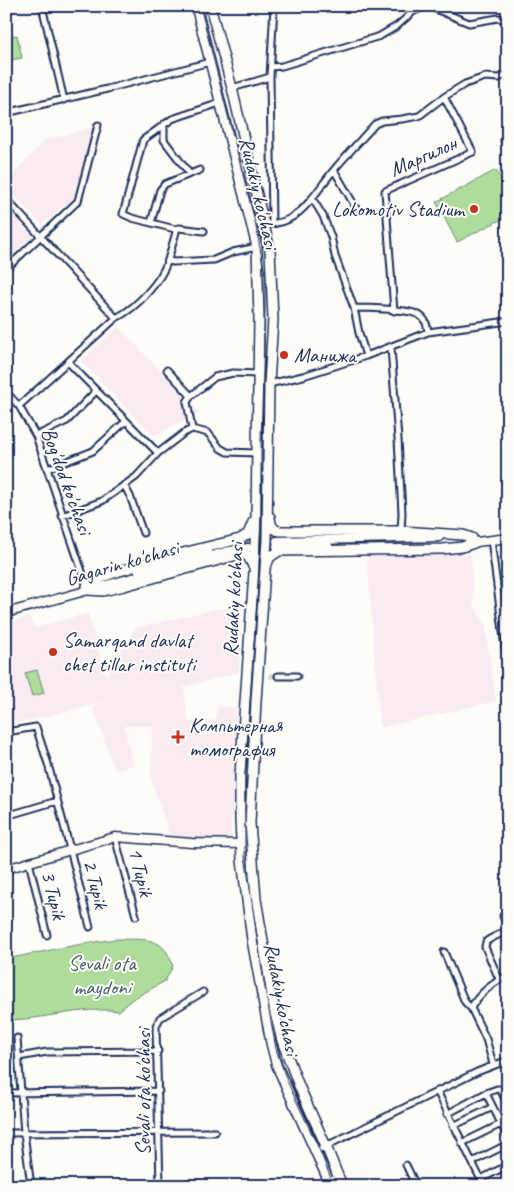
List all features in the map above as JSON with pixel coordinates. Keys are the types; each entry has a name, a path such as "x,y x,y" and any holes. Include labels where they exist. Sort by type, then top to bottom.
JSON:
{"main road":[{"name":"Rudakiy ko'chasi","path":"196,6 257,247 259,319 256,512 254,572 240,775 241,844 252,940 270,1043 277,1066 330,1184"},
{"name":"Rudakiy ko'chasi","path":"210,6 268,224 270,250 273,319 269,384 268,501 250,823 256,899 275,1013 284,1048 341,1182"},
{"path":"256,477 268,478"},
{"path":"268,501 272,526 276,530 401,531 463,535 473,540"},
{"path":"87,588 99,578 122,570 182,552 243,537 249,531 256,512"},
{"path":"277,544 456,545 473,540 508,538"},
{"path":"265,574 270,557 279,552 443,549 462,547 473,540"},
{"name":"Gagarin ko'chasi","path":"6,613 214,549 247,546"},
{"path":"87,588 103,591 241,554 250,558 254,572"},
{"name":"Gagarin ko'chasi","path":"6,608 87,588"},
{"path":"248,649 260,650"},
{"path":"6,869 116,837 192,843 241,844"},
{"path":"260,983 270,982"},
{"path":"316,1186 341,1182"}],"street":[{"path":"42,6 64,100"},
{"path":"268,224 270,77 274,6"},
{"path":"271,67 282,66 380,36 397,26 414,11 424,8 433,7 469,23 498,18 508,20"},
{"path":"6,113 210,62"},
{"path":"250,221 268,224 288,220 297,215 375,124 382,121 419,116 465,84 485,77 500,78 508,74"},
{"path":"232,88 270,77"},
{"name":"Маргилон","path":"394,311 385,191 473,152 444,97"},
{"path":"204,231 175,229 132,218 123,214 122,211 142,140 182,114 220,103"},
{"path":"164,124 164,140 189,173"},
{"path":"6,269 78,201 98,125"},
{"path":"151,223 160,190 165,184 200,170"},
{"path":"334,170 356,208"},
{"path":"312,198 331,237 335,256 354,308 366,356"},
{"path":"6,199 116,318"},
{"path":"19,406 116,318 129,312 141,300 165,270 176,232 175,229"},
{"path":"168,260 173,262 214,260 233,252 257,247"},
{"path":"354,308 372,308 417,314 425,319 428,332"},
{"path":"269,384 303,376 391,348 428,332 508,321"},
{"path":"391,348 398,439 402,513 401,531"},
{"path":"68,362 158,453"},
{"path":"167,370 191,396"},
{"path":"192,429 187,402 191,396 215,376 233,373 258,374"},
{"path":"36,436 67,421 96,391"},
{"name":"Bog'dod ko'chasi","path":"6,392 19,406 36,436 87,588"},
{"path":"47,469 93,451 126,421"},
{"path":"62,516 102,501 136,477 158,453 192,429 208,433 220,448 227,452 257,453"},
{"path":"124,485 130,496 143,533"},
{"path":"491,540 508,670"},
{"path":"278,676 296,676"},
{"name":"2 Tupik","path":"6,732 36,727 90,927"},
{"path":"6,816 57,801"},
{"name":"1 Tupik","path":"116,837 136,916"},
{"name":"3 Tupik","path":"29,862 47,935"},
{"path":"499,979 485,947 486,942 490,938 506,931 508,928 502,916"},
{"path":"444,952 465,1002 471,1008 486,1039 493,1064 498,1064"},
{"path":"471,1008 492,984 508,976"},
{"name":"Sevali ota ko'chasi","path":"160,1186 156,1026 160,1018 203,992"},
{"path":"17,1038 20,1093 31,1186"},
{"path":"19,1056 56,1052 158,1051"},
{"path":"316,1150 477,1072 508,1060"},
{"path":"447,1114 497,1089 500,1089 508,1105"},
{"path":"6,1093 159,1091"},
{"path":"437,1091 484,1186"},
{"path":"486,1093 508,1138"},
{"path":"454,1126 493,1107"},
{"path":"462,1143 501,1124"},
{"path":"6,1133 216,1132"},
{"path":"472,1162 508,1144"},
{"path":"406,1165 416,1186"},
{"path":"481,1179 508,1165"},
{"path":"503,1186 508,1183"}],"shaded area":[{"path":"95,127 75,197 42,225 6,187 6,182 45,140"},
{"path":"6,207 33,236 6,261"},
{"path":"118,326 200,413 153,436 81,361"},
{"path":"367,555 471,555 474,606 485,623 496,701 380,728"},
{"path":"241,606 239,672 184,687 188,722 216,720 217,706 237,708 231,839 170,838 151,778 152,726 124,726 133,765 115,771 93,707 106,702 6,726 6,623 30,617 35,628 88,613 106,676 135,628 216,609"}],"green space":[{"path":"17,35 22,58 10,60 6,38"},
{"name":"Lokomotiv Stadium","path":"496,170 508,192 508,216 457,242 436,202"},
{"path":"37,670 44,693 32,696 25,673"},
{"name":"Sevali ota maydoni","path":"118,939 145,940 159,944 169,956 173,966 165,981 131,1000 119,1011 91,1010 6,1020 6,959"}],"tunnel":[{"path":"246,543 277,541"},
{"path":"269,676 278,676"}],"tram line":[{"path":"200,6 255,222 265,274 261,518 245,775 245,856 276,1049 287,1081 334,1186"}],"place":[{"name":"Lokomotiv Stadium","path":"474,209"},
{"name":"Манижа","path":"284,355"},
{"name":"Samarqand davlat chet tillar instituti","path":"53,652"},
{"name":"Компьтерная томография","path":"178,737"}]}
